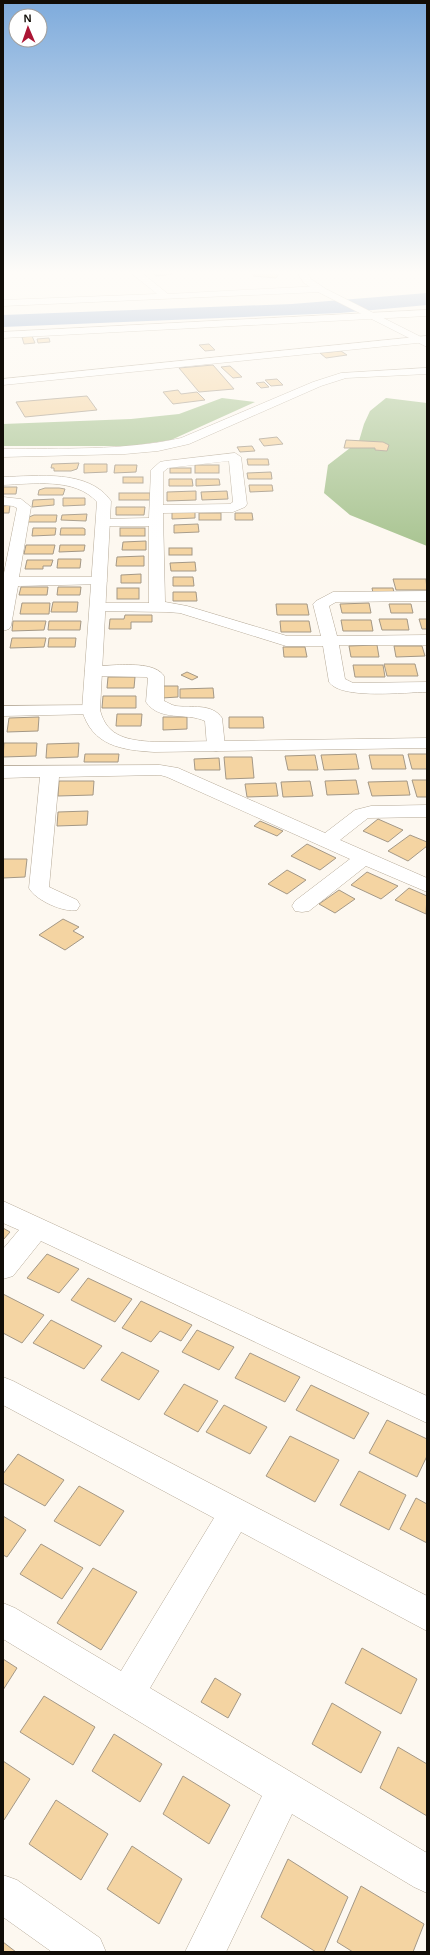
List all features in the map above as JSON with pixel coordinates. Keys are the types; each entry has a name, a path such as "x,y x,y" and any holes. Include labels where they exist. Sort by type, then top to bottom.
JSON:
{"street":[{"path":"3,382 196,363"},
{"path":"3,453 158,448 185,441 317,384 346,375 427,371"},
{"path":"104,522 156,515 234,508 240,504 235,457 165,465 157,470 156,515 157,608"},
{"path":"3,481 57,482 78,485 92,489 104,500 99,608 91,710 93,723 110,738 127,744 154,747 427,743"},
{"path":"3,501 16,502 24,507 10,546 3,626"},
{"path":"7,582 100,581"},
{"path":"427,596 330,598 321,604 330,641 337,682 351,688 427,686"},
{"path":"99,608 182,609 286,641 427,640"},
{"path":"93,671 142,671 153,673 156,676 155,702 170,711 200,712 213,718 216,746"},
{"path":"3,711 91,710"},
{"path":"3,772 151,770 172,772 427,886"},
{"path":"50,771 39,888 40,890 70,905"},
{"path":"327,841 362,814 367,812 427,811"},
{"path":"302,906 364,858"},
{"path":"3,1211 427,1410"},
{"path":"3,1268 37,1227"},
{"path":"3,1390 427,1614"},
{"path":"127,1694 235,1512"},
{"path":"3,1620 427,1874"},
{"path":"205,1952 285,1789"},
{"path":"3,1894 86,1952"}],"green space":[{"path":"222,398 255,402 171,440 131,446 3,446 3,424 131,419 179,414"},
{"path":"386,398 427,403 427,546 350,515 324,493 328,465 359,441 370,411"}],"building":[{"path":"213,365 234,389 199,392 179,368"},
{"path":"230,366 242,377 233,378 221,367"},
{"path":"277,379 283,385 271,386 265,380"},
{"path":"264,382 269,387 261,388 256,383"},
{"path":"178,390 181,394 197,392 205,400 173,404 163,392"},
{"path":"87,396 97,410 25,417 16,402"},
{"path":"277,437 283,444 264,446 259,439"},
{"path":"346,440 383,442 389,445 387,451 375,450 375,448 344,448"},
{"path":"252,446 255,451 240,452 237,447"},
{"path":"247,459 268,459 269,465 248,465"},
{"path":"79,463 77,469 71,471 54,471 54,468 51,468 52,464"},
{"path":"84,464 107,464 107,472 84,473"},
{"path":"115,465 137,465 136,472 114,473"},
{"path":"195,465 219,465 219,473 195,473"},
{"path":"170,468 191,468 191,473 170,473"},
{"path":"271,472 272,479 248,479 247,473"},
{"path":"123,477 143,477 143,483 123,483"},
{"path":"169,479 192,479 193,486 169,486"},
{"path":"196,479 219,479 220,485 196,486"},
{"path":"249,485 272,485 273,491 250,492"},
{"path":"3,487 17,487 16,494 3,494"},
{"path":"45,488 65,489 63,495 38,495 39,490"},
{"path":"196,491 196,500 167,501 167,492"},
{"path":"227,491 228,499 202,500 201,492"},
{"path":"119,493 150,493 150,500 119,500"},
{"path":"63,498 85,498 85,505 63,506"},
{"path":"54,499 54,505 32,507 33,500"},
{"path":"10,505 9,513 3,513 3,506"},
{"path":"116,507 145,507 144,515 116,515"},
{"path":"172,512 195,512 195,518 172,519"},
{"path":"199,513 221,513 221,520 199,520"},
{"path":"235,513 252,513 253,520 235,520"},
{"path":"87,514 86,521 61,520 62,515"},
{"path":"34,515 57,515 56,522 28,522 29,517"},
{"path":"198,524 199,532 174,533 174,525"},
{"path":"33,528 56,528 55,535 32,536"},
{"path":"61,528 83,528 85,529 85,535 60,535"},
{"path":"120,528 145,528 145,536 120,536"},
{"path":"146,541 146,550 122,550 123,542"},
{"path":"26,545 55,545 53,554 24,554"},
{"path":"60,545 85,545 84,551 59,552"},
{"path":"169,548 192,548 192,555 169,555"},
{"path":"144,556 144,566 116,566 117,557"},
{"path":"58,559 81,559 80,568 57,568"},
{"path":"27,560 53,560 51,566 43,566 43,569 25,569"},
{"path":"195,562 196,571 171,571 170,563"},
{"path":"141,574 141,583 121,583 121,575"},
{"path":"173,577 193,577 194,586 173,586"},
{"path":"393,579 426,579 427,590 396,590"},
{"path":"21,587 48,587 47,595 19,595"},
{"path":"58,587 81,587 80,595 57,595"},
{"path":"117,588 139,588 139,599 117,599"},
{"path":"372,588 393,588 394,593 373,593"},
{"path":"173,592 196,592 197,601 173,601"},
{"path":"53,602 78,602 77,612 51,612"},
{"path":"22,603 50,603 49,614 20,614"},
{"path":"369,603 371,613 342,613 340,604"},
{"path":"276,604 307,604 309,615 277,615"},
{"path":"389,604 411,604 413,613 391,613"},
{"path":"125,615 152,615 152,622 131,622 131,629 109,629 110,619 124,619"},
{"path":"379,619 407,619 409,630 382,630"},
{"path":"419,619 427,619 427,629 422,629"},
{"path":"341,620 371,620 373,631 343,631"},
{"path":"13,621 46,621 44,630 12,631"},
{"path":"49,621 81,621 80,630 48,630"},
{"path":"280,621 309,621 311,632 281,632"},
{"path":"12,638 46,638 44,647 10,648"},
{"path":"49,638 76,638 75,647 48,647"},
{"path":"377,645 379,657 351,657 349,646"},
{"path":"394,646 422,646 425,656 396,657"},
{"path":"283,647 305,647 307,657 284,657"},
{"path":"384,664 415,664 418,676 387,676"},
{"path":"353,665 383,665 385,677 355,677"},
{"path":"187,672 198,677 192,680 181,675"},
{"path":"108,677 135,677 134,688 107,688"},
{"path":"162,686 178,686 178,697 162,698"},
{"path":"213,688 214,698 180,698 180,689"},
{"path":"103,696 136,696 136,708 102,708"},
{"path":"117,714 142,714 141,726 116,726"},
{"path":"39,717 38,731 7,732 9,718"},
{"path":"163,717 187,717 187,729 163,730"},
{"path":"229,717 263,717 264,728 229,728"},
{"path":"4,743 37,743 36,756 3,757"},
{"path":"79,743 78,757 46,758 47,744"},
{"path":"85,754 119,754 118,762 84,762"},
{"path":"356,754 359,769 324,770 321,755"},
{"path":"408,754 427,754 427,769 412,769"},
{"path":"315,755 318,770 288,770 285,756"},
{"path":"369,755 403,755 406,769 372,769"},
{"path":"224,757 252,757 254,778 226,779"},
{"path":"219,758 220,770 195,770 194,759"},
{"path":"356,780 359,794 327,795 325,781"},
{"path":"412,780 427,780 427,797 417,797"},
{"path":"59,781 94,781 93,795 58,796"},
{"path":"310,781 313,796 283,797 281,782"},
{"path":"407,781 410,795 372,796 368,782"},
{"path":"276,783 278,796 247,797 245,784"},
{"path":"88,811 87,825 57,826 58,812"},
{"path":"378,819 403,830 388,842 363,831"},
{"path":"260,821 283,831 277,836 254,826"},
{"path":"410,835 427,842 427,846 408,861 388,851"},
{"path":"307,844 336,858 320,870 291,856"},
{"path":"3,859 27,859 25,877 3,878"},
{"path":"287,870 306,880 287,894 268,884"},
{"path":"367,872 398,886 381,899 351,885"},
{"path":"409,888 427,896 426,914 395,900"},
{"path":"339,890 355,899 335,913 319,904"},
{"path":"63,919 79,927 73,931 84,937 65,950 39,935"},
{"path":"3,1228 10,1232 3,1240"},
{"path":"47,1254 79,1269 59,1293 27,1278"},
{"path":"88,1278 132,1299 115,1322 71,1300"},
{"path":"3,1294 44,1315 22,1343 3,1333"},
{"path":"141,1301 192,1325 181,1341 160,1331 151,1342 122,1328"},
{"path":"51,1320 102,1346 84,1369 33,1343"},
{"path":"197,1330 234,1347 219,1370 182,1352"},
{"path":"122,1352 159,1371 139,1400 101,1380"},
{"path":"250,1353 300,1377 285,1402 235,1378"},
{"path":"184,1384 218,1401 198,1432 164,1414"},
{"path":"311,1385 369,1413 354,1439 296,1410"},
{"path":"224,1405 267,1427 250,1454 206,1432"},
{"path":"387,1420 427,1439 427,1456 417,1477 369,1453"},
{"path":"290,1436 339,1460 315,1502 266,1476"},
{"path":"18,1454 64,1480 45,1506 3,1483 3,1474"},
{"path":"359,1471 406,1495 389,1530 340,1505"},
{"path":"79,1486 124,1511 100,1546 54,1521"},
{"path":"416,1498 427,1504 427,1543 400,1529"},
{"path":"3,1516 26,1530 7,1557 3,1555"},
{"path":"41,1544 83,1568 62,1599 20,1574"},
{"path":"93,1568 137,1592 101,1650 57,1623"},
{"path":"362,1648 417,1679 401,1714 345,1683"},
{"path":"3,1659 17,1668 3,1690"},
{"path":"215,1678 241,1694 228,1718 201,1702"},
{"path":"44,1696 95,1727 73,1765 20,1732"},
{"path":"332,1703 381,1732 361,1773 312,1744"},
{"path":"114,1734 162,1764 140,1802 92,1771"},
{"path":"398,1747 427,1764 427,1816 380,1788"},
{"path":"3,1761 30,1779 4,1820 3,1819"},
{"path":"183,1776 230,1805 209,1844 163,1814"},
{"path":"56,1800 108,1834 81,1880 29,1844"},
{"path":"132,1846 182,1879 159,1924 107,1889"},
{"path":"288,1859 348,1897 324,1952 316,1952 261,1917"},
{"path":"361,1886 424,1924 413,1952 353,1952 337,1942"},
{"path":"3,1942 16,1952 3,1952"}]}
